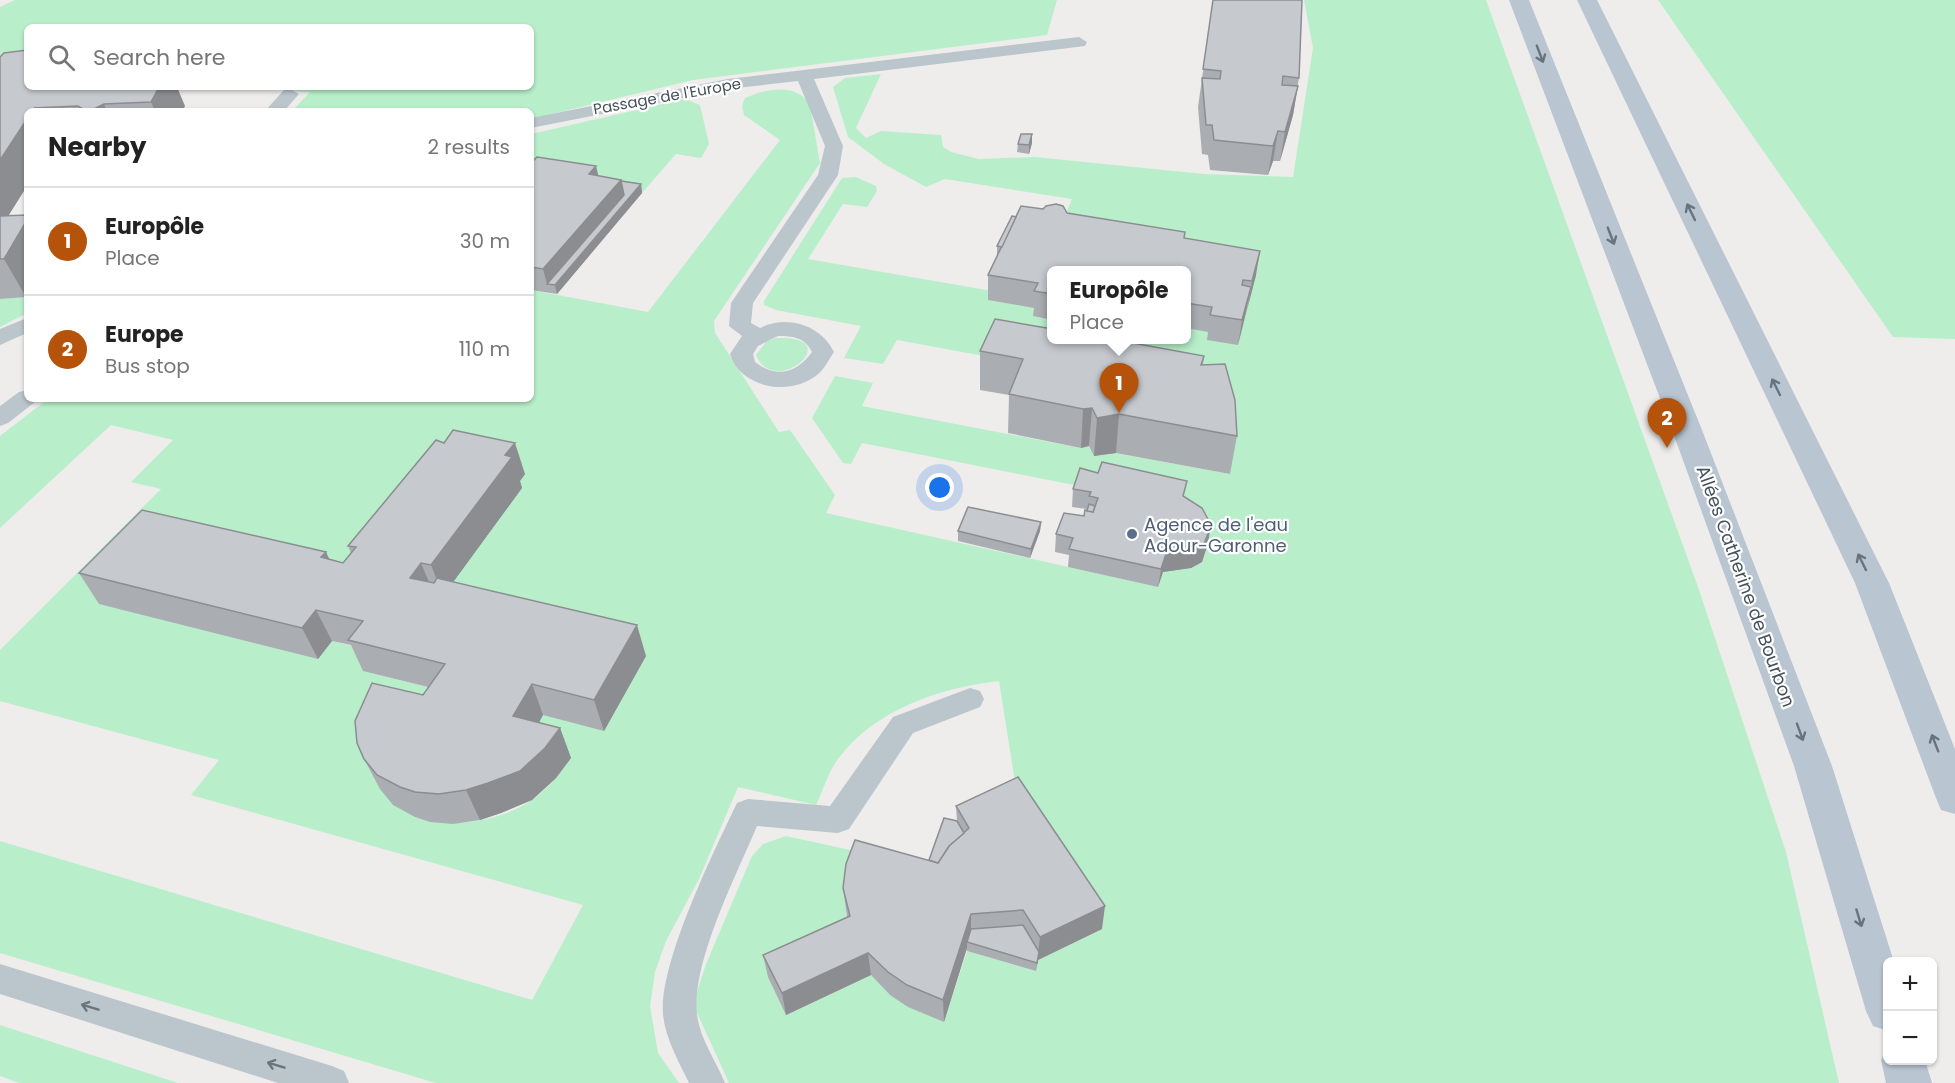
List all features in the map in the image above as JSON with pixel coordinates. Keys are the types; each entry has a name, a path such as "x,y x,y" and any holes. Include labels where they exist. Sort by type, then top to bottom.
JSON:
{"main road":[{"name":"Allées Catherine de Bourbon","path":"1519,0 1688,430 1813,766 1883,998"},
{"path":"1587,0 1872,583 1955,798"},
{"path":"1905,1065 1910,1083"}],"lane":[{"name":"Passage de l'Europe","path":"534,122 728,84 1079,42"},
{"path":"757,335 740,326 742,303 828,174 834,146 804,75"},
{"path":"277,108 290,94"},
{"path":"0,338 24,326"},
{"path":"0,418 24,399"},
{"path":"699,1075 679,1014 686,964 748,812 838,820 903,725 970,699"},
{"path":"0,979 332,1083"}],"green space":[{"path":"15,0 1057,0 1047,35 693,80 534,118 534,108 295,108 310,92 288,91 534,90 534,24 24,24 24,81 0,86 0,7"},
{"path":"1304,0 1486,0 1698,587 1786,852 1839,1083 729,1083 693,1004 706,964 752,856 763,844 786,836 864,853 846,911 848,928 786,1015 871,975 890,995 944,1022 967,951 1036,971 1038,960 1102,929 1018,801 999,681 954,689 932,696 890,714 870,727 834,764 816,805 738,787 699,879 666,941 655,972 650,1006 658,1053 679,1083 436,1083 0,953 0,841 532,1000 583,905 191,795 219,760 0,701 0,650 161,489 131,482 173,440 111,425 0,528 0,436 44,402 534,402 534,291 648,312 780,140 744,115 742,106 745,98 771,90 789,90 804,98 810,105 820,163 714,321 715,333 779,432 790,430 835,495 826,513 1158,587 1163,572 1191,568 1201,562 1207,543 1079,486 862,443 851,464 843,463 812,418 835,376 873,383 862,406 1081,448 1089,446 1094,456 1116,453 1230,474 995,358 897,340 883,364 844,358 861,326 776,310 764,305 764,301 842,178 856,177 876,186 877,191 867,207 843,204 808,259 992,291 988,300 1037,308 1034,316 1047,319 1047,344 1191,344 1191,329 1209,332 1238,345 1246,312 1238,310 1256,275 1064,218 1072,199 945,179 926,187 884,164 848,137 833,87 845,78 881,74 856,128 866,138 881,131 941,135 943,147 951,152 979,159 1035,157 1204,174 1293,177 1313,48","holes":["497,466 524,475 424,609 570,758 538,796 520,807 491,818 475,821 444,822 415,817 459,695 364,671 378,652 332,641"]},
{"path":"1658,0 1955,0 1955,339 1893,337"},
{"path":"685,99 700,105 709,144 701,158 676,154 642,193 603,187 534,193 534,133"},
{"path":"24,295 24,315 0,327 0,299"},
{"path":"776,338 797,340 807,346 807,354 801,362 790,369 777,371 765,367 756,355 766,342"},
{"path":"0,1025 178,1083 19,1083 0,1076"}],"building":[{"path":"1213,0 1302,0 1299,78 1283,76 1282,85 1298,86 1285,132 1278,131 1273,146 1214,140 1212,125 1206,125 1202,78 1220,79 1221,71 1203,69"},
{"path":"24,50 24,90 157,90 151,102 104,104 96,108 78,106 24,108 24,124 0,160 0,57 4,53"},
{"path":"1021,134 1032,134 1029,145 1018,144"},
{"path":"537,157 596,166 589,174 621,180 543,269 534,268 534,160"},
{"path":"621,181 641,184 555,285 547,284 624,195"},
{"path":"1056,204 1063,206 1067,213 1185,232 1184,238 1260,251 1252,281 1243,280 1242,285 1251,287 1242,320 1210,315 1212,307 1191,304 1191,266 1047,266 1047,293 1034,291 1038,283 988,275 1021,206 1043,209"},
{"path":"24,215 24,225 4,259 0,259 0,216"},
{"path":"1012,216 1016,217 1002,247 997,246"},
{"path":"995,319 1047,328 1047,344 1138,344 1204,356 1201,365 1225,364 1235,400 1237,436 1119,414 1097,418 1092,408 1083,409 1009,394 1023,359 980,351"},
{"path":"453,430 515,443 505,455 512,457 431,565 421,563 410,578 434,583 437,578 637,625 594,700 532,684 513,716 560,728 545,748 520,771 466,790 439,794 415,792 377,775 364,759 357,743 355,721 372,683 423,695 445,664 348,640 363,621 316,610 302,628 79,573 142,510 326,552 321,557 343,563 356,547 348,546 436,440 444,443"},
{"path":"1102,462 1187,481 1183,496 1202,508 1211,525 1204,544 1194,550 1166,554 1161,569 1069,549 1073,538 1056,534 1064,513 1084,516 1085,510 1093,512 1098,498 1089,496 1091,492 1073,489 1080,468 1098,473"},
{"path":"1089,504 1095,506 1093,512 1087,511"},
{"path":"968,507 1041,522 1031,549 958,531"},
{"path":"1018,777 1105,906 1040,937 1023,910 971,914 943,1000 907,985 888,972 868,953 782,993 763,955 850,916 843,888 846,864 855,840 938,863 949,846 969,828 956,806"},
{"path":"944,818 957,821 964,833 949,846 938,863 929,860"},
{"path":"1023,925 1039,952 1037,963 967,942 971,929"}],"place":[{"name":"Europôle","path":"1119,413"},
{"name":"Europe","path":"1667,448"},
{"name":"Agence de l'eau Adour-Garonne","path":"1132,534"}]}
